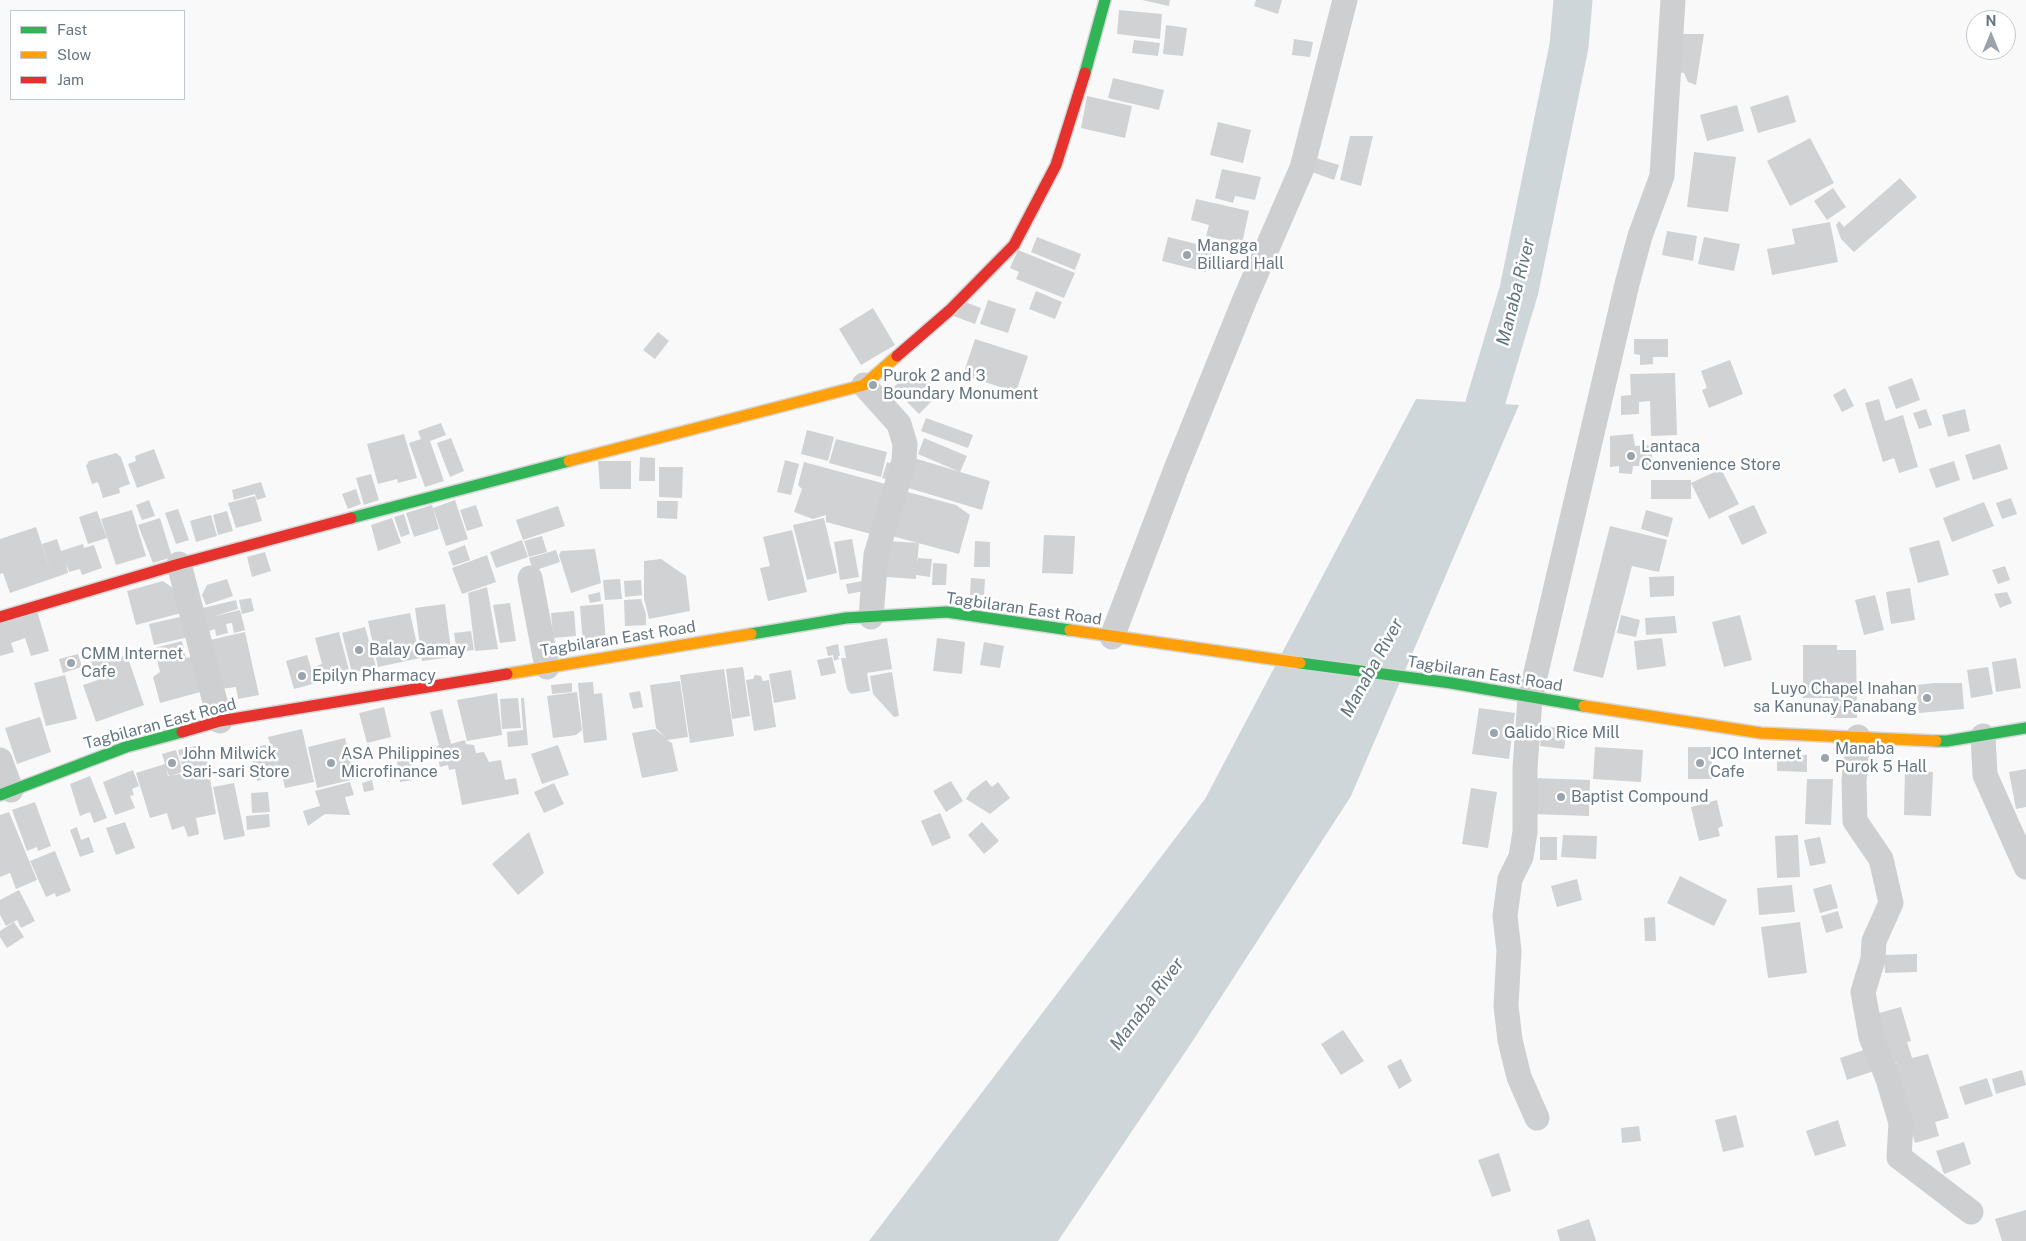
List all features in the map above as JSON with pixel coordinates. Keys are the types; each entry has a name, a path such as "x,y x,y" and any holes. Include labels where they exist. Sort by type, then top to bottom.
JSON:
{"main road":[{"path":"0,618 179,564 547,466 864,385 950,310 1014,245 1056,165 1077,103 1105,0"},
{"name":"Tagbilaran East Road","path":"6,793 126,747 220,721 846,618 872,618 947,612 1120,638 1451,683 1530,698 1761,733 1947,741 2026,728"}],"street":[{"path":"1120,638 1176,469 1302,168 1345,0"},
{"path":"1537,1118 1519,1077 1510,1040 1506,1006 1508,950 1505,916 1510,879 1521,857 1525,832 1530,698 1627,284 1640,236 1662,176 1673,0"},
{"path":"864,385 899,424 905,444 904,461 876,555 872,618"},
{"path":"179,564 220,721"},
{"path":"530,578 547,667"},
{"path":"1983,736 1985,776 2026,867"},
{"path":"1858,737 1854,781 1855,821 1881,859 1890,903 1874,941 1872,959 1863,992 1871,1037 1888,1079 1901,1124 1899,1156 1971,1212"},
{"path":"0,760 6,793"}],"water":[{"path":"1416,399 1519,405 1351,796 1192,1042 1058,1241 869,1241 1205,799"}],"building":[{"path":"1142,0 1170,0 1169,6"},
{"path":"1256,0 1282,0 1278,14 1254,6"},
{"path":"1119,10 1162,14 1160,39 1117,34"},
{"path":"1166,25 1187,28 1183,56 1163,54"},
{"path":"1682,34 1704,34 1696,85 1688,82 1684,73 1676,72"},
{"path":"1294,39 1313,42 1310,57 1292,55"},
{"path":"1134,40 1160,43 1158,56 1132,53"},
{"path":"1113,78 1164,90 1159,110 1108,98"},
{"path":"1788,95 1796,122 1758,133 1750,107"},
{"path":"1087,96 1132,106 1125,138 1081,128"},
{"path":"1737,105 1744,131 1707,141 1700,115"},
{"path":"1218,122 1251,130 1243,163 1210,155"},
{"path":"1350,136 1373,136 1361,186 1340,180"},
{"path":"1810,138 1834,183 1790,206 1767,161"},
{"path":"1694,152 1736,157 1728,212 1687,207"},
{"path":"1316,158 1339,165 1334,180 1312,172"},
{"path":"1222,169 1261,177 1255,200 1235,196 1233,203 1215,198"},
{"path":"1900,178 1917,197 1854,252 1841,239 1836,225 1839,221 1844,227"},
{"path":"1833,188 1846,207 1827,220 1814,201"},
{"path":"1196,199 1249,211 1242,244 1206,236 1209,225 1191,220"},
{"path":"1830,222 1838,262 1772,275 1767,249 1795,244 1792,229"},
{"path":"1667,231 1697,236 1693,261 1662,255"},
{"path":"1037,237 1081,254 1075,270 1031,252"},
{"name":"Mangga Billiard Hall","path":"1168,237 1213,248 1206,272 1162,261"},
{"path":"1704,237 1740,244 1734,271 1698,264"},
{"path":"1018,250 1075,273 1064,298 1016,279 1019,272 1010,268"},
{"path":"1036,291 1062,302 1055,319 1029,309"},
{"path":"988,300 1016,309 1008,333 980,324"},
{"path":"965,302 981,308 975,324 951,315"},
{"path":"873,308 895,345 861,365 839,329"},
{"path":"658,332 669,341 655,359 643,350"},
{"path":"975,339 1028,356 1016,392 963,375"},
{"path":"1634,339 1668,339 1668,357 1653,357 1653,364 1640,365 1640,355 1634,354"},
{"path":"1730,360 1743,394 1709,408 1702,390 1707,388 1701,371"},
{"path":"912,369 939,394 919,414 893,388"},
{"path":"1675,373 1677,435 1651,436 1650,401 1639,402 1639,414 1621,415 1621,396 1631,395 1630,374"},
{"path":"1912,378 1920,400 1896,409 1888,387"},
{"path":"1845,388 1854,406 1842,412 1833,395"},
{"path":"1879,399 1885,421 1903,415 1918,467 1899,473 1894,458 1883,462 1865,403"},
{"path":"1926,409 1932,425 1919,429 1913,413"},
{"path":"1965,409 1970,431 1948,437 1942,415"},
{"path":"926,418 973,435 968,448 921,431"},
{"path":"441,423 446,435 430,441 444,481 425,487 409,443 421,439 418,431"},
{"path":"807,430 834,437 828,461 801,454"},
{"path":"404,434 417,478 398,483 397,479 378,484 367,444"},
{"name":"Lantaca Convenience Store","path":"1633,434 1635,446 1650,445 1654,466 1633,466 1632,474 1619,473 1619,466 1610,467 1610,436"},
{"path":"451,438 464,471 450,477 437,443"},
{"path":"924,438 967,456 960,472 918,454"},
{"path":"836,439 887,452 881,477 829,463"},
{"path":"2000,444 2008,469 1973,480 1965,455"},
{"path":"154,449 165,478 137,488 128,464 136,461 135,456"},
{"path":"116,453 121,457 130,484 119,488 120,493 103,498 98,482 92,484 86,466 89,461"},
{"path":"640,457 655,458 655,481 639,481"},
{"path":"914,458 990,481 982,510 905,487"},
{"path":"785,460 799,464 791,495 777,492"},
{"path":"598,461 631,461 631,489 600,489"},
{"path":"1954,461 1960,480 1936,488 1929,469"},
{"path":"804,462 889,485 875,535 826,522 826,515 813,519 794,512 802,489 798,485"},
{"path":"887,462 897,465 893,481 882,478"},
{"path":"659,467 683,467 682,498 659,497"},
{"path":"1721,469 1739,504 1709,519 1691,483"},
{"path":"371,474 379,500 364,505 356,478"},
{"path":"1651,480 1691,480 1691,499 1651,499"},
{"path":"261,482 266,497 257,500 255,494 234,500 232,490"},
{"path":"356,489 361,504 348,509 342,494"},
{"path":"904,491 956,505 970,515 959,554 892,536"},
{"path":"255,496 262,521 236,528 228,503"},
{"path":"2011,498 2017,514 2002,519 1996,503"},
{"path":"149,500 155,516 142,520 136,505"},
{"path":"455,500 468,539 446,546 433,508"},
{"path":"657,501 678,501 677,519 657,518"},
{"path":"1984,502 1994,526 1952,542 1943,518"},
{"path":"432,505 439,529 414,537 406,513"},
{"path":"476,505 483,526 467,531 460,510"},
{"path":"1754,505 1767,533 1742,545 1728,516"},
{"path":"558,506 565,526 523,540 516,520"},
{"path":"178,509 189,540 176,544 165,513"},
{"path":"132,510 146,556 116,565 101,519"},
{"path":"1646,510 1673,518 1668,537 1641,529"},
{"path":"97,511 107,538 88,544 79,517"},
{"path":"227,511 233,531 218,535 213,515"},
{"path":"404,514 410,534 401,537 394,517"},
{"path":"211,515 217,536 196,542 190,521"},
{"path":"160,518 172,557 153,563 138,525"},
{"path":"392,518 401,543 378,551 371,525"},
{"path":"824,518 837,573 807,580 793,525"},
{"path":"1610,526 1667,540 1659,572 1632,566 1603,678 1573,671"},
{"path":"36,527 51,572 42,544 57,539 61,551 83,544 84,548 94,545 102,568 82,575 80,569 69,572 66,562 68,573 10,593 3,573 0,574 0,539"},
{"path":"792,530 807,592 768,601 760,568 770,566 763,537"},
{"path":"1044,535 1075,536 1073,574 1042,573"},
{"path":"542,536 547,552 529,557 524,541"},
{"path":"852,539 859,577 840,580 834,542"},
{"path":"522,540 528,557 496,568 490,552"},
{"path":"1939,540 1949,575 1918,583 1909,548"},
{"path":"888,541 919,543 917,564 918,558 932,559 930,577 916,575 916,579 886,577"},
{"path":"975,541 990,542 990,567 974,567"},
{"path":"465,545 470,560 453,566 448,552"},
{"path":"595,549 601,583 571,593 559,555 561,551"},
{"path":"556,550 560,562 533,571 529,558"},
{"path":"265,552 271,571 252,577 247,557"},
{"path":"487,555 496,582 462,594 452,568"},
{"path":"661,559 686,576 690,611 649,619 644,599 644,561"},
{"path":"933,563 947,564 946,585 932,585"},
{"path":"2005,566 2010,580 1998,584 1992,570"},
{"path":"1674,576 1674,596 1650,597 1649,577"},
{"path":"971,578 985,579 984,595 970,595"},
{"path":"227,579 233,596 206,605 202,595 207,585"},
{"path":"620,579 622,599 605,600 603,580"},
{"path":"641,580 642,595 625,597 624,581"},
{"path":"163,581 174,589 181,613 136,625 127,591"},
{"path":"862,581 864,591 848,594 846,584"},
{"path":"487,587 498,649 475,651 468,593"},
{"path":"1910,588 1915,620 1891,624 1886,592"},
{"path":"600,592 601,601 590,603 588,595"},
{"path":"2007,592 2012,603 2000,608 1994,594"},
{"path":"1875,595 1884,630 1864,635 1855,600"},
{"path":"251,598 254,611 242,614 239,600"},
{"path":"641,599 646,614 646,625 625,626 624,600"},
{"path":"236,600 238,609 212,617 240,610 245,630 234,633 232,623 226,624 228,633 216,636 215,629 209,631 203,608"},
{"path":"510,603 516,641 500,643 493,605"},
{"path":"445,604 452,657 422,661 415,608"},
{"path":"603,604 606,643 583,645 580,606"},
{"path":"37,611 49,651 31,656 25,638 11,643 14,652 0,656 0,622"},
{"path":"574,611 576,636 553,638 551,613"},
{"path":"410,613 420,658 378,667 368,621"},
{"path":"1621,615 1640,620 1636,637 1617,633"},
{"path":"1740,615 1752,660 1724,667 1712,622"},
{"path":"184,616 189,637 154,645 149,624"},
{"path":"1675,616 1677,633 1646,635 1645,618"},
{"name":"Balay Gamay","path":"365,627 376,667 352,673 342,633"},
{"path":"471,631 474,650 457,652 454,633"},
{"path":"245,632 259,695 238,699 236,687 221,689 210,640"},
{"path":"339,632 350,674 294,689 286,661 307,655 311,668 322,664 315,638"},
{"path":"887,638 892,669 867,673 870,691 851,694 847,689 841,658 846,658 844,646"},
{"path":"937,638 965,642 962,674 933,671"},
{"path":"1662,638 1666,666 1637,670 1634,641"},
{"path":"182,641 186,658 195,656 204,691 160,703 153,677 160,672 154,648"},
{"path":"984,642 1004,646 1000,668 980,665"},
{"path":"838,644 840,656 838,656 839,659 834,661 833,655 828,656 826,647"},
{"path":"1803,645 1837,645 1837,650 1856,650 1857,718 1833,718 1833,698 1803,698"},
{"path":"115,653 117,658 127,655 144,705 96,722 83,685 98,680 91,661"},
{"name":"CMM Internet Cafe","path":"78,654 82,667 63,673 59,659"},
{"path":"832,657 836,673 821,676 817,660"},
{"path":"2016,658 2021,688 1996,692 1992,662"},
{"path":"743,667 750,716 732,719 726,669"},
{"path":"1988,667 1993,694 1971,698 1967,670"},
{"path":"724,669 734,736 690,743 680,675"},
{"path":"791,670 796,699 774,703 769,674"},
{"path":"892,672 899,716 894,717 873,694 870,676"},
{"path":"65,675 77,719 46,726 34,683"},
{"path":"755,675 761,676 763,681 769,680 776,727 754,731 746,680 753,679"},
{"path":"680,681 688,737 667,740 672,743 678,771 642,778 632,733 655,729 666,738 656,728 650,685"},
{"path":"593,682 594,694 602,693 607,740 584,743 578,683"},
{"path":"572,683 572,692 552,694 551,685"},
{"path":"1962,683 1964,709 1919,713 1916,685"},
{"path":"640,691 643,707 633,709 629,693"},
{"path":"577,692 582,730 576,735 553,738 547,696"},
{"path":"497,693 502,735 467,741 457,700"},
{"path":"518,698 521,728 502,729 500,699"},
{"path":"521,698 524,698 528,745 508,747 507,732 523,730"},
{"path":"384,707 391,737 367,743 359,713"},
{"name":"Galido Rice Mill","path":"1479,708 1515,713 1509,759 1472,754"},
{"path":"442,709 451,744 465,740 466,744 474,745 476,753 484,752 489,762 501,760 505,780 516,778 519,794 462,805 455,769 449,770 448,765 440,767 436,747 439,745 430,712"},
{"path":"40,717 51,752 17,764 5,728"},
{"path":"1542,726 1567,729 1564,749 1540,746"},
{"path":"302,729 314,782 285,788 282,775 257,781 250,748 270,744 268,737"},
{"name":"ASA Philippines Microfinance","path":"345,738 355,779 317,788 308,747"},
{"path":"200,745 206,754 216,814 196,818 199,834 188,837 184,826 172,830 167,813 150,818 136,773 165,764 162,754 176,750 183,772 171,775 184,773 178,750"},
{"path":"558,745 569,775 542,784 531,754"},
{"path":"1595,747 1643,750 1641,782 1593,779"},
{"name":"JCO Internet Cafe","path":"1688,747 1712,747 1712,779 1688,779"},
{"path":"1777,755 1807,755 1807,772 1777,771"},
{"path":"410,759 413,780 400,782 397,761"},
{"path":"2026,769 2026,807 2016,809 2009,772"},
{"path":"133,770 139,786 132,789 134,795 130,796 135,808 115,815 103,782"},
{"path":"1905,770 1933,772 1931,816 1904,815"},
{"path":"90,776 107,818 94,823 90,812 80,816 70,784"},
{"name":"Baptist Compound","path":"1534,778 1590,780 1589,816 1532,814"},
{"path":"1807,779 1833,779 1831,825 1805,824"},
{"path":"372,780 374,790 364,792 362,783"},
{"path":"986,780 992,787 998,782 1010,798 990,814 966,799 971,791"},
{"path":"951,781 963,801 946,812 933,791"},
{"path":"350,782 354,795 345,797 350,815 325,814 308,826 303,811 320,806 315,791"},
{"path":"234,783 245,836 224,840 213,787"},
{"path":"554,783 564,804 544,813 534,792"},
{"path":"1471,788 1497,792 1488,848 1462,844"},
{"path":"268,792 270,812 252,813 251,793"},
{"path":"1717,800 1723,826 1718,828 1720,836 1699,841 1691,807"},
{"path":"35,802 51,846 38,851 37,847 27,851 12,810"},
{"path":"9,812 37,880 16,889 10,873 0,877 0,815"},
{"path":"940,813 951,838 932,846 921,821"},
{"path":"269,814 270,827 247,830 246,816"},
{"path":"125,822 135,848 116,855 106,828"},
{"path":"982,822 999,841 984,854 968,835"},
{"path":"77,827 81,840 89,837 94,852 80,857 70,830"},
{"path":"529,832 544,873 518,895 492,864"},
{"path":"1563,835 1597,836 1596,859 1561,857"},
{"path":"1798,835 1800,877 1777,878 1775,836"},
{"path":"1540,837 1557,837 1557,860 1540,860"},
{"path":"1820,837 1826,863 1810,866 1804,840"},
{"path":"55,851 71,891 56,897 55,893 46,897 30,861"},
{"path":"1680,876 1727,900 1714,926 1667,903"},
{"path":"1577,879 1582,900 1557,907 1551,886"},
{"path":"1831,884 1838,908 1820,913 1813,889"},
{"path":"1792,885 1795,912 1759,915 1757,888"},
{"path":"19,890 35,921 21,928 17,920 6,926 0,915 0,900"},
{"path":"1838,911 1843,928 1826,933 1821,916"},
{"path":"1655,917 1656,941 1645,941 1644,918"},
{"path":"14,922 24,937 7,948 0,937 0,931"},
{"path":"1800,922 1807,973 1768,978 1761,927"},
{"path":"1917,954 1917,972 1885,973 1884,955"},
{"path":"1901,1007 1911,1041 1907,1042 1912,1058 1928,1054 1949,1118 1935,1122 1939,1136 1915,1143 1893,1065 1899,1062 1888,1066 1872,1015"},
{"path":"1343,1030 1364,1061 1341,1075 1321,1044"},
{"path":"1873,1047 1880,1069 1847,1080 1840,1058"},
{"path":"1401,1059 1412,1081 1399,1089 1387,1066"},
{"path":"2022,1070 2026,1085 1996,1094 1992,1079"},
{"path":"1987,1078 1993,1096 1965,1105 1959,1087"},
{"path":"1736,1115 1744,1147 1723,1152 1715,1120"},
{"path":"1838,1120 1846,1146 1815,1156 1806,1131"},
{"path":"1639,1126 1641,1141 1622,1143 1621,1128"},
{"path":"1964,1142 1971,1164 1944,1174 1936,1151"},
{"path":"1499,1153 1511,1191 1492,1197 1478,1160"},
{"path":"2026,1210 2026,1241 2002,1241 1995,1219"},
{"path":"1589,1219 1596,1241 1560,1241 1557,1230"}],"waterway":[{"name":"Manaba River","path":"1470,454 1519,290 1569,46 1573,0"}],"traffic: fast":[{"path":"1085,73 1105,0"},
{"path":"351,518 569,461"},
{"path":"751,634 846,618 947,612 1070,630"},
{"path":"1300,663 1451,683 1584,706"},
{"path":"1936,741 1947,741 2026,728"},
{"path":"0,795 126,747 182,732"}],"traffic: slow":[{"path":"569,461 864,385 897,356"},
{"path":"1070,630 1300,663"},
{"path":"507,674 751,634"},
{"path":"1584,706 1761,733 1936,741"}],"traffic: jam":[{"path":"897,356 950,310 1014,245 1056,165 1085,73"},
{"path":"0,617 179,564 351,518"},
{"path":"182,732 220,721 507,674"}],"place":[{"name":"Mangga Billiard Hall","path":"1187,255"},
{"name":"Purok 2 and 3 Boundary Monument","path":"873,385"},
{"name":"Lantaca Convenience Store","path":"1631,456"},
{"name":"Balay Gamay","path":"359,650"},
{"name":"CMM Internet Cafe","path":"71,663"},
{"name":"Epilyn Pharmacy","path":"302,676"},
{"name":"Luyo Chapel Inahan sa Kanunay Panabang","path":"1927,698"},
{"name":"Galido Rice Mill","path":"1494,733"},
{"name":"Manaba Purok 5 Hall","path":"1825,758"},
{"name":"John Milwick Sari-sari Store","path":"172,763"},
{"name":"ASA Philippines Microfinance","path":"331,763"},
{"name":"JCO Internet Cafe","path":"1700,763"},
{"name":"Baptist Compound","path":"1561,797"}]}
